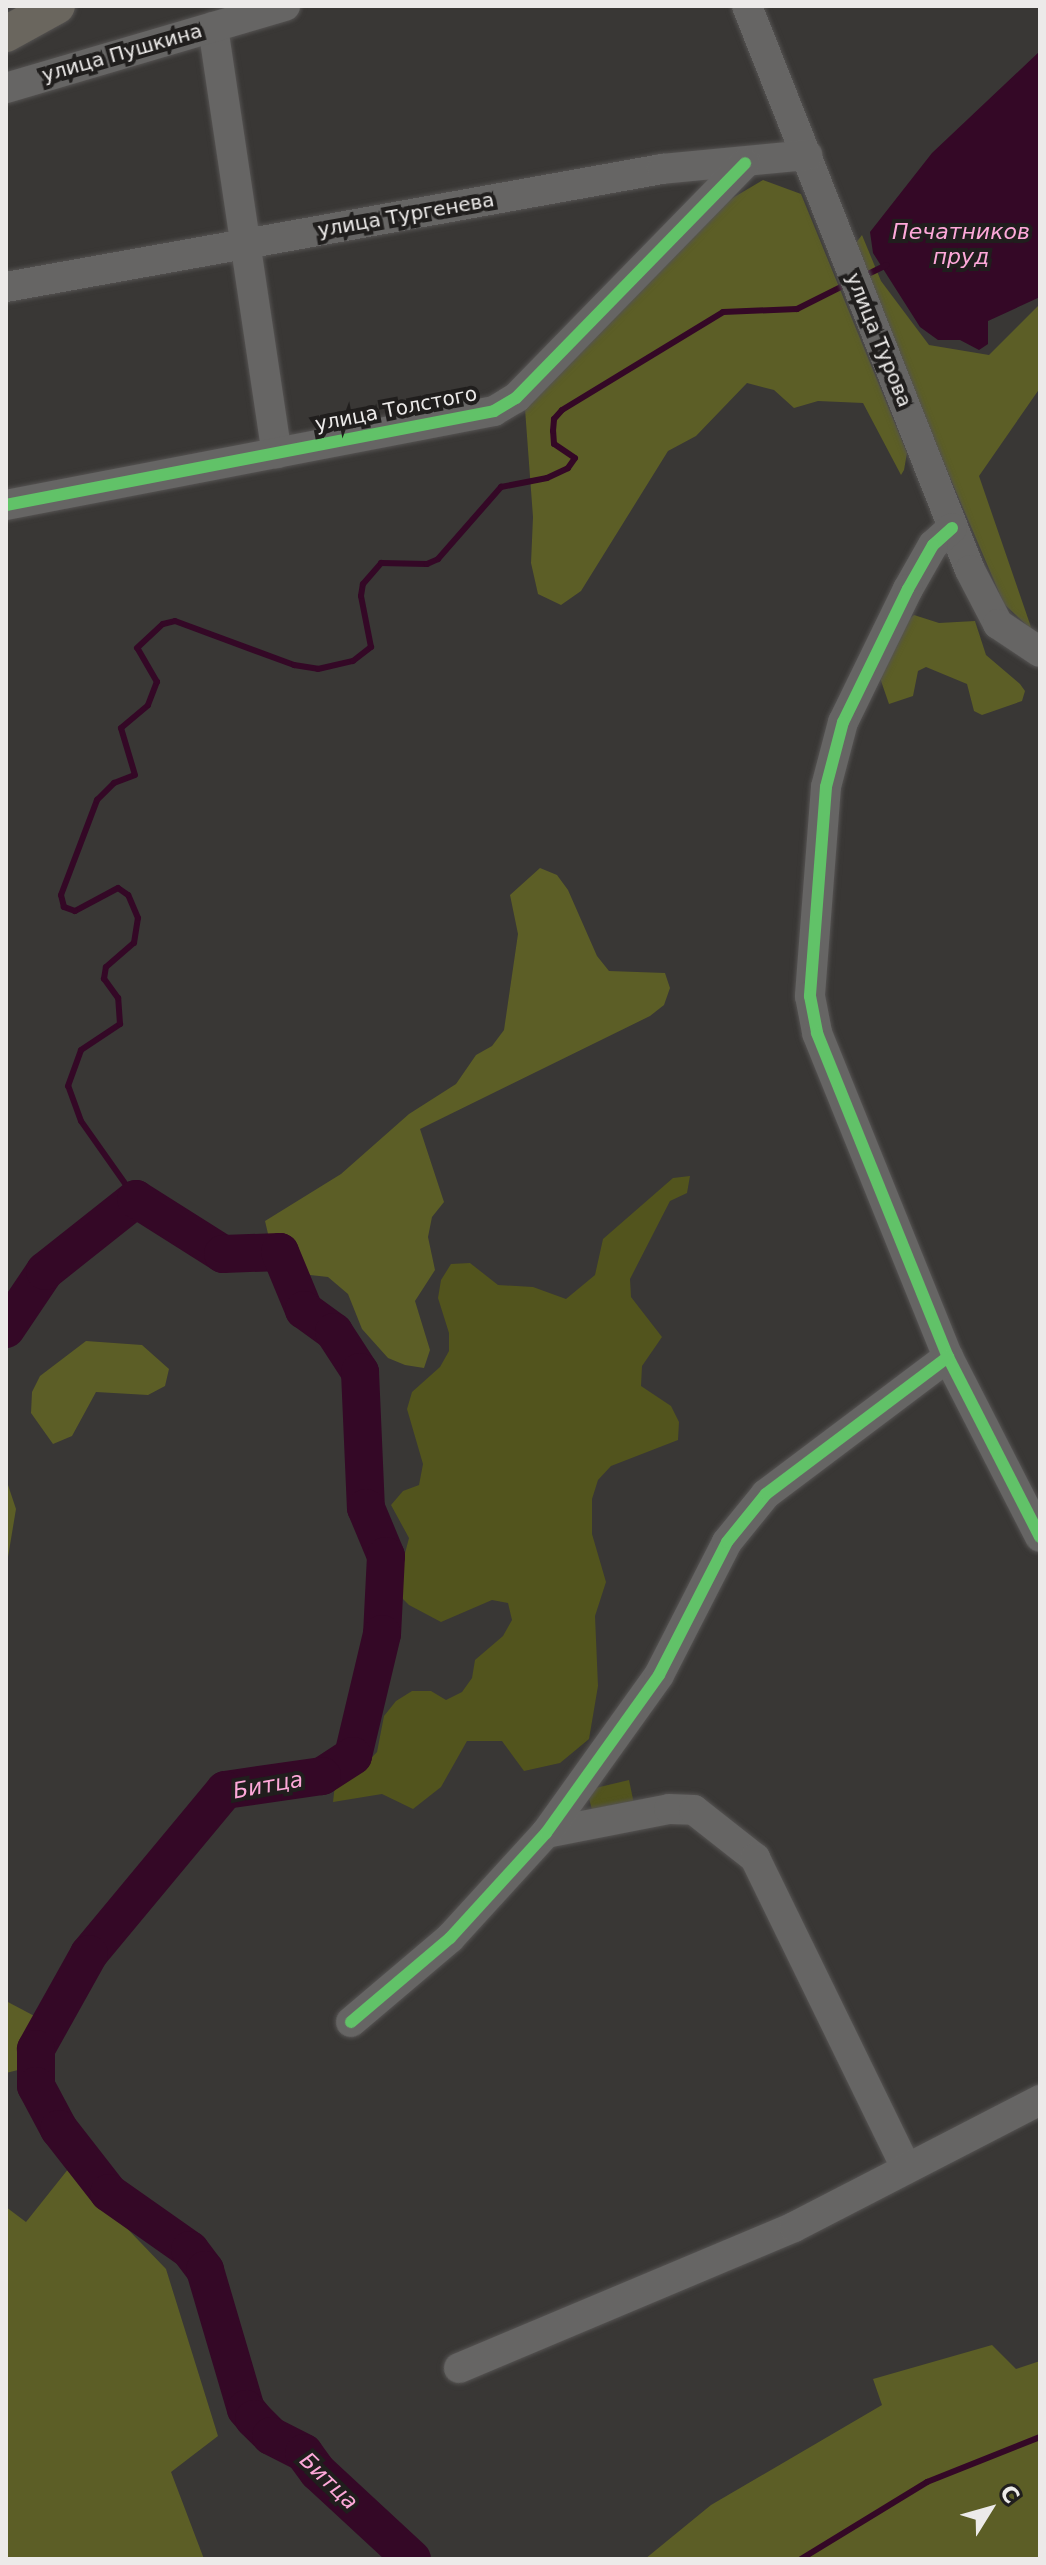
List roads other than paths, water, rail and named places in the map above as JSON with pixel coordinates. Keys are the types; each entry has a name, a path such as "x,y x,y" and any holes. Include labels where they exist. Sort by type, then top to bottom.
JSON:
{"main road":[{"path":"6,34 57,6"}],"street":[{"name":"улица Пушкина","path":"6,88 285,6"},
{"name":"улица Турова","path":"747,6 952,528 998,624 1040,652"},
{"path":"213,27 277,453"},
{"name":"улица Тургенева","path":"6,287 662,169 807,155"},
{"name":"улица Толстого","path":"6,505 494,411 516,398 745,163"},
{"path":"952,528 933,545 914,578 843,722 826,787 810,983 817,1033 948,1357 1040,1537"},
{"path":"351,2022 450,1938 546,1833 659,1675 727,1542 766,1494 948,1357"},
{"path":"546,1833 669,1809 694,1810 755,1858 905,2165"},
{"path":"459,2368 794,2227 905,2165 1040,2100"}],"water":[{"name":"Печатников пруд","path":"1040,51 1040,297 988,321 988,344 979,350 960,340 938,340 920,327 873,253 870,232 932,153"}],"waterway":[{"path":"864,276 887,265"},
{"path":"136,1199 81,1121 68,1086 81,1050 120,1024 118,998 104,979 106,967 134,943 138,918 128,895 118,888 75,911 64,907 61,895 97,800 114,783 135,775 121,728 148,705 157,682 137,648 163,624 175,621 294,665 318,669 353,661 371,647 361,596 363,584 381,563 427,564 438,559 501,487 547,478 568,468 575,458 554,444 554,419 562,410 723,312 797,309 847,284"},
{"name":"Битца","path":"6,1329 45,1271 136,1199 223,1254 280,1252 304,1310 334,1332 360,1372 366,1508 386,1556 382,1634 353,1756 322,1776 225,1790 89,1954 36,2049 36,2086 59,2129 109,2193 190,2250 205,2270 246,2409 271,2436 304,2453 318,2472 412,2559"},
{"path":"801,2559 927,2482 1040,2437"}]}
